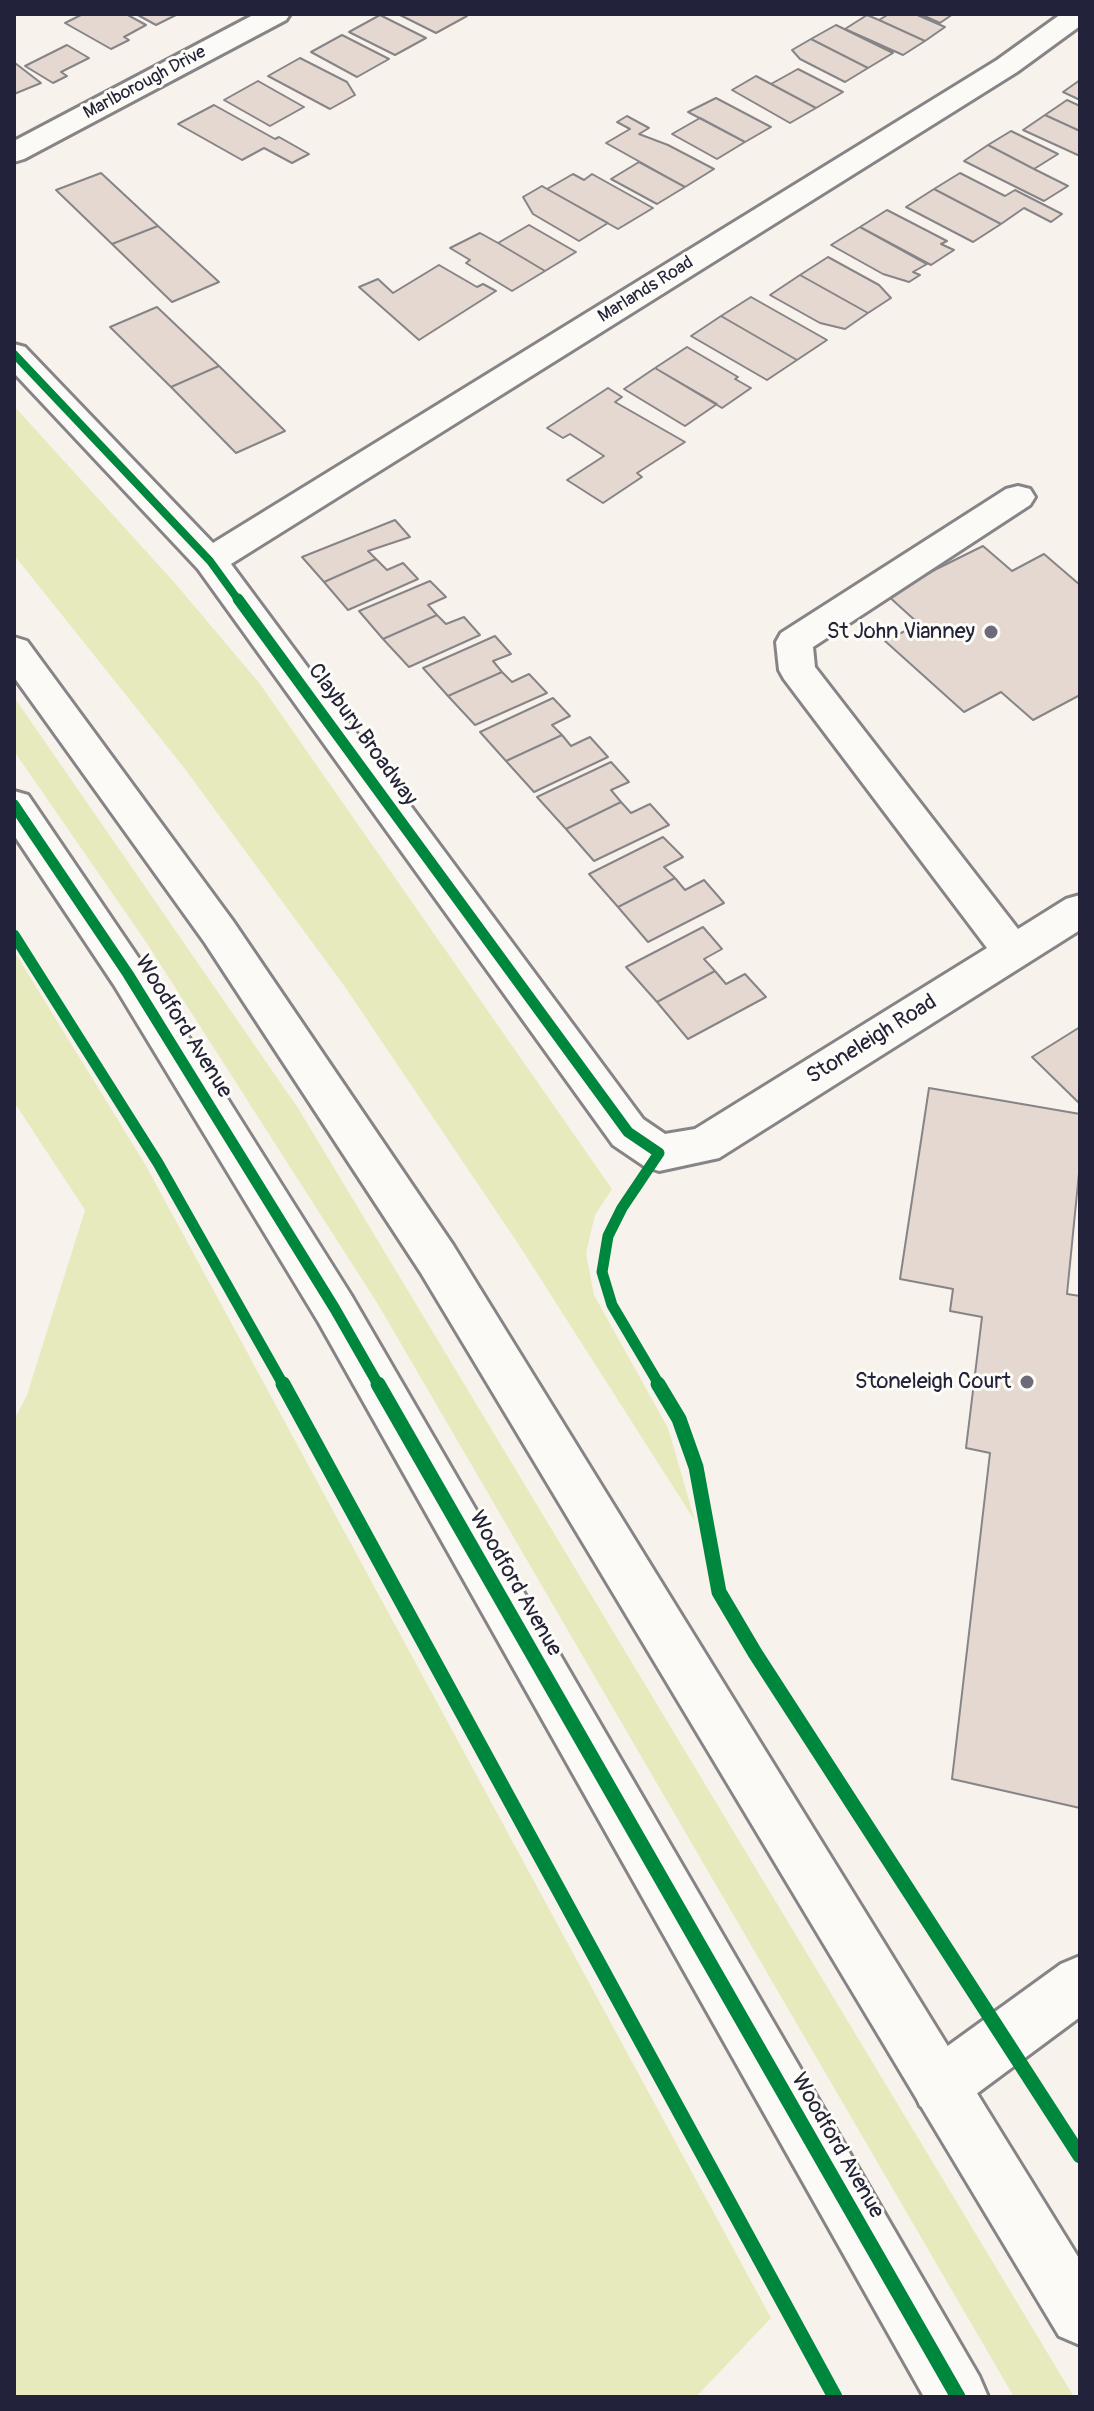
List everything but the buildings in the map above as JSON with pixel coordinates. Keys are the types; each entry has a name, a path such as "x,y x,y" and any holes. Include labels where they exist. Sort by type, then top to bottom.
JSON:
{"main road":[{"name":"Marlborough Drive","path":"14,153 276,14"},
{"name":"Marlands Road","path":"210,561 1007,66 1079,14"},
{"name":"Claybury Broadway","path":"14,354 210,561 628,1132 659,1153"},
{"path":"1013,952 797,670 794,642 1018,497"},
{"path":"14,650 219,932 437,1259 1080,2315"},
{"name":"Woodford Avenue","path":"14,805 128,974 335,1309 958,2397"},
{"name":"Stoneleigh Road","path":"659,1153 704,1145 1080,910"},
{"path":"940,2086 1080,1983"}],"green space":[{"path":"14,406 174,582 260,684 612,1189 595,1215 586,1253 594,1295 668,1428 695,1521 519,1245 345,987 185,769 14,555"},
{"path":"14,697 298,1108 1074,2397 1014,2397 379,1306 146,942 14,751"},
{"path":"14,951 145,1164 771,2318 696,2397 14,2397 14,1420 27,1395 85,1210 14,1102"}],"cycle path":[{"path":"14,354 210,561 628,1132 659,1153 622,1208 608,1236 602,1272 612,1305 679,1419 696,1467 719,1592 755,1653 1080,2156"},
{"path":"14,805 128,974 335,1309 958,2397"},
{"path":"14,935 158,1163 261,1344 835,2397"}],"place":[{"name":"St John Vianney","path":"991,632"},
{"name":"Stoneleigh Court","path":"1027,1382"}]}
